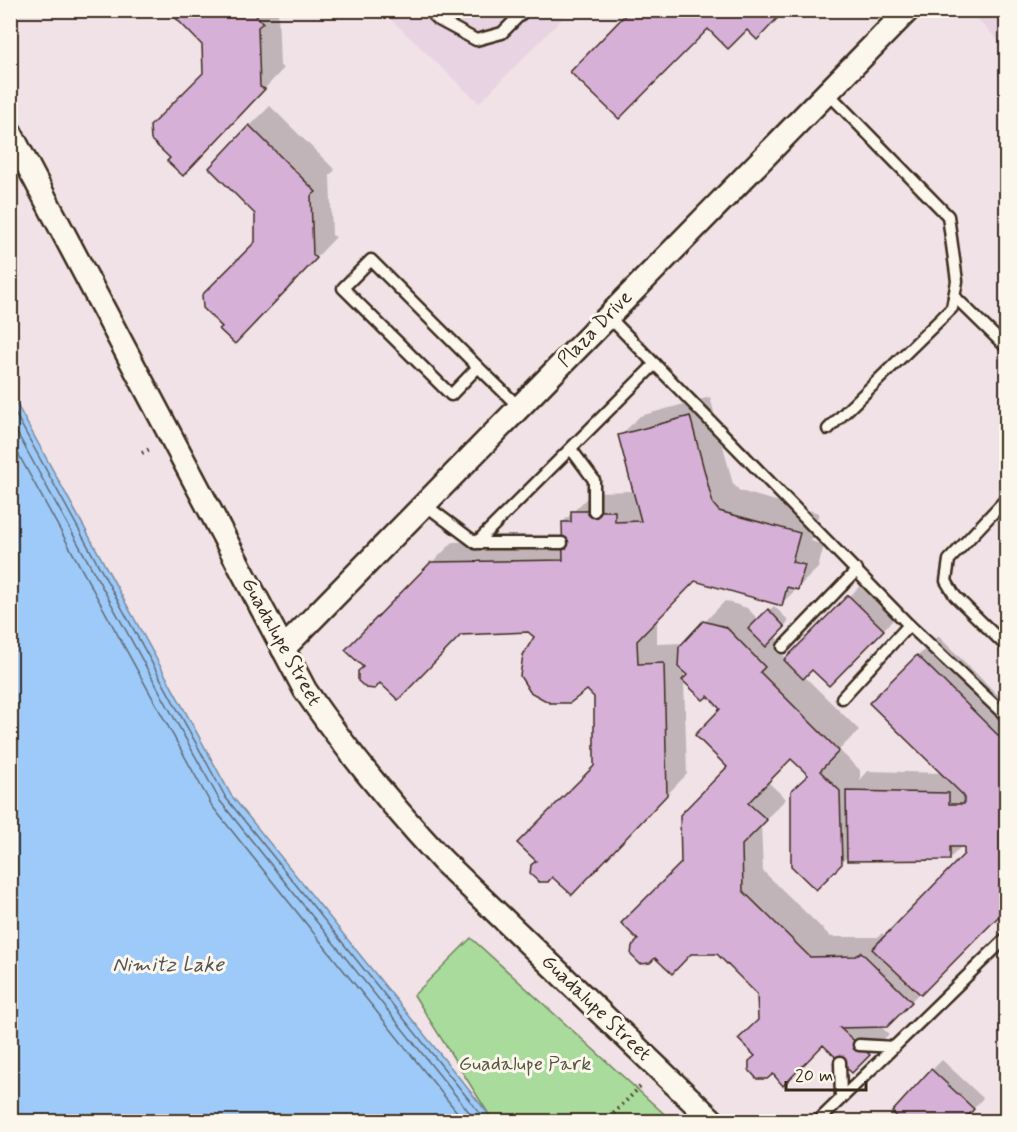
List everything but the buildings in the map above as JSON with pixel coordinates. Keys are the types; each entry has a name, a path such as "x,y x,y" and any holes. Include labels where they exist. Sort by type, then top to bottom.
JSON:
{"street":[{"name":"Plaza Drive","path":"283,649 908,10"},
{"name":"Guadalupe Street","path":"10,132 305,690 325,719 423,840 442,860 714,1122"}],"lane":[{"path":"428,10 437,19 476,40 502,33 525,10"},
{"path":"827,92 948,216 957,281 952,308 828,429"},
{"path":"478,367 451,395 343,288 371,260 519,407"},
{"path":"954,296 1006,347"},
{"path":"608,316 909,625 1006,716"},
{"path":"476,543 656,364"},
{"path":"571,449 594,480 594,512"},
{"path":"1006,499 949,560 946,581 955,596 1006,646"},
{"path":"424,504 476,543 562,543"},
{"path":"783,646 857,570"},
{"path":"842,698 909,625"},
{"path":"817,1122 1006,938"},
{"path":"859,1045 894,1047"},
{"path":"840,1062 841,1098"}],"path":[{"path":"142,453 150,449"},
{"path":"605,1122 659,1069"}],"shaded area":[{"path":"382,11 570,11 479,103"},
{"path":"969,11 1006,11 1006,48"}],"green space":[{"name":"Guadalupe Park","path":"471,938 672,1121 493,1121 414,995"}],"water":[{"name":"Nimitz Lake","path":"10,392 231,795 494,1121 11,1121"}]}
